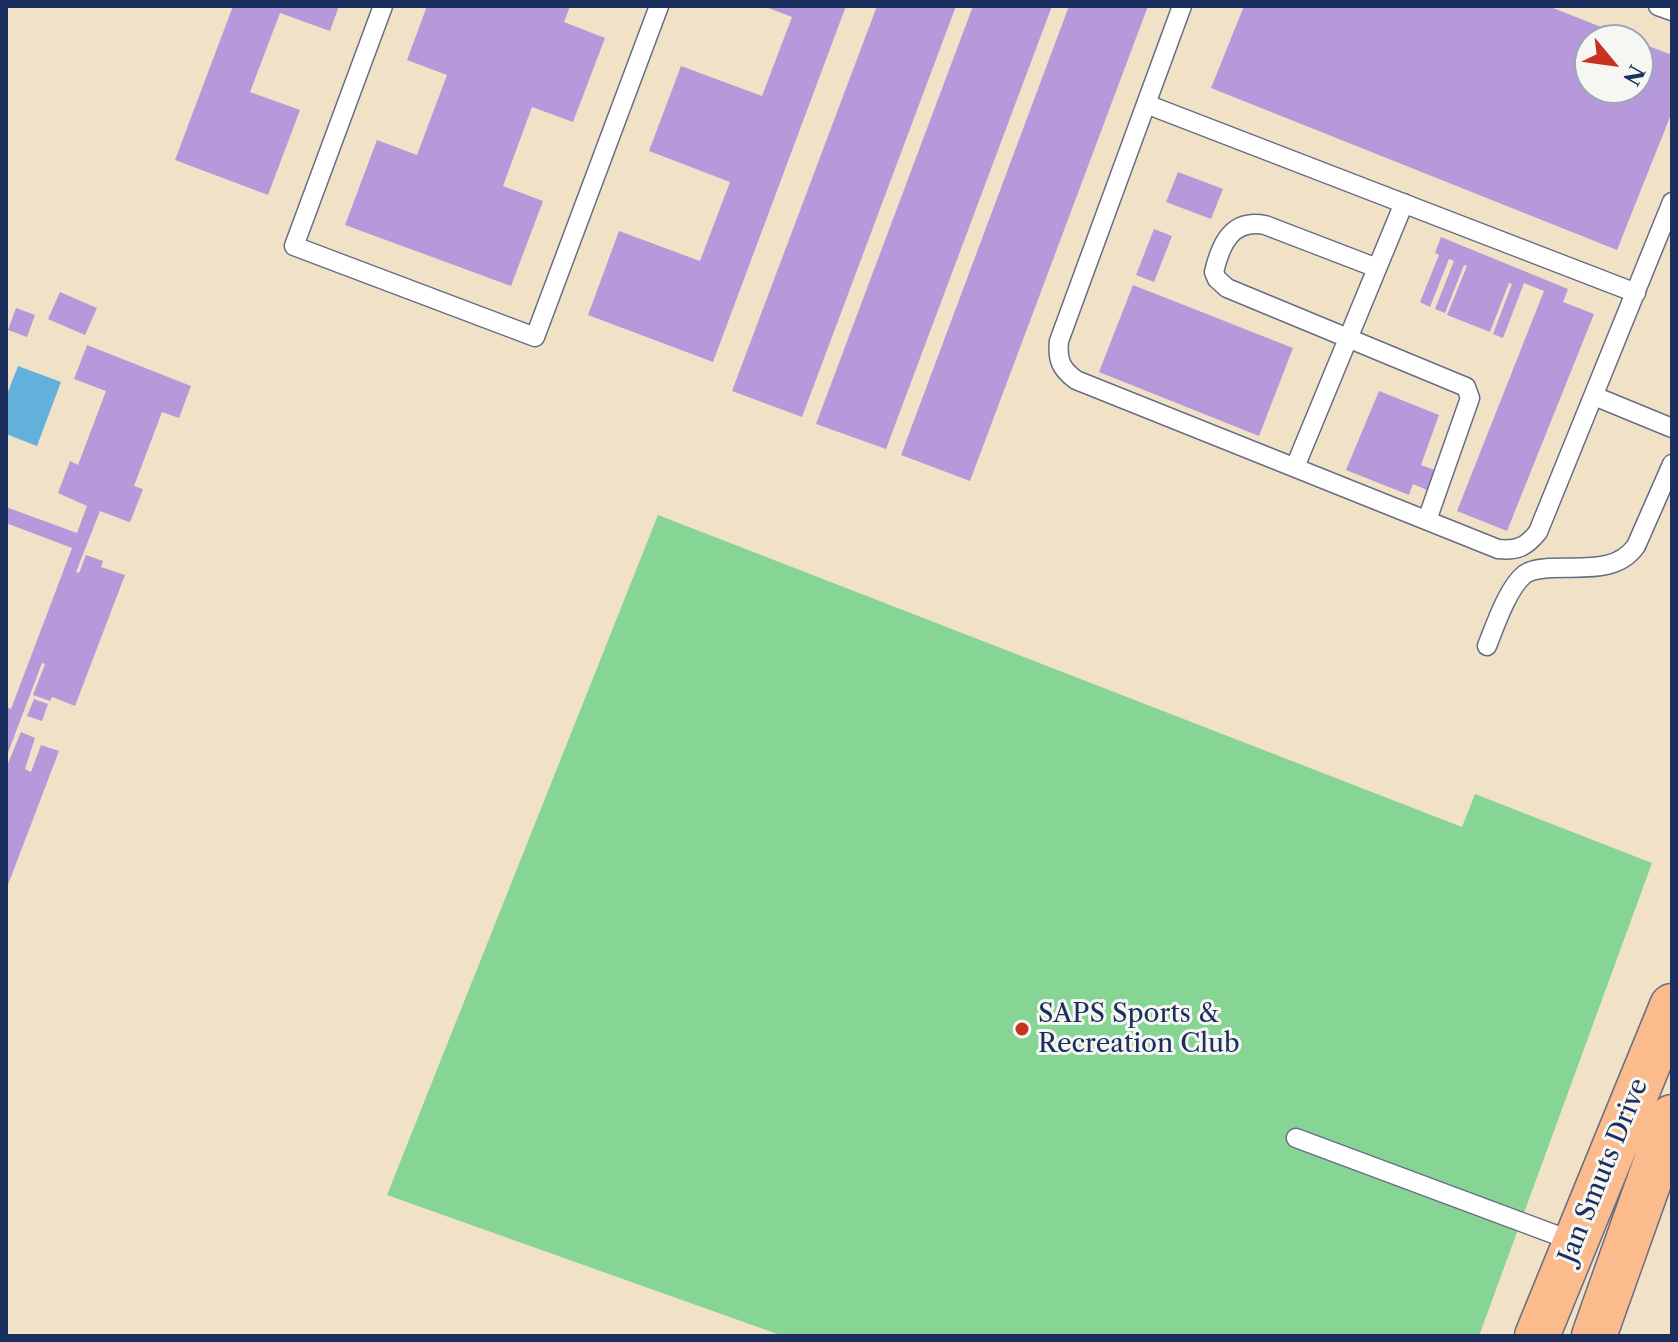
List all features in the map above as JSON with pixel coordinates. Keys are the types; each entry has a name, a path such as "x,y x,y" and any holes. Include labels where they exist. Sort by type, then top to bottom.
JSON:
{"main road":[{"name":"Jan Smuts Drive","path":"1537,1336 1672,1006"},
{"name":"Jan Smuts Drive","path":"1594,1336 1672,1117"}],"lane":[{"path":"383,6 294,246 535,337 659,6"},
{"path":"1182,6 1059,341 1057,357 1064,371 1076,380 1498,549 1513,550 1528,544 1538,532 1672,202"},
{"path":"1658,6 1672,11"},
{"path":"1146,104 1636,293"},
{"path":"1295,467 1404,203"},
{"path":"1377,268 1253,222 1233,230 1216,261 1214,272 1227,288 1459,384 1469,392 1470,398 1427,520"},
{"path":"1594,396 1672,428"},
{"path":"1487,646 1511,593 1526,573 1542,569 1612,565 1628,557 1636,546 1672,464"},
{"path":"1296,1138 1575,1242"}],"green space":[{"name":"SAPS Sports & Recreation Club","path":"658,515 1462,827 1475,794 1652,863 1479,1336 783,1336 387,1195"}],"water":[{"path":"18,366 61,382 37,446 6,434 6,397"}],"building":[{"path":"233,6 339,6 330,31 280,13 250,92 300,110 268,195 175,160"},
{"path":"427,6 570,6 564,22 605,38 573,122 532,107 503,186 543,201 511,286 345,225 377,140 417,155 447,75 407,60"},
{"path":"763,6 846,6 713,362 588,315 619,231 700,261 730,182 649,151 681,66 762,96 792,17"},
{"path":"877,6 956,6 802,417 732,391"},
{"path":"973,6 1052,6 886,449 816,424"},
{"path":"1069,6 1148,6 970,481 901,455"},
{"path":"1244,6 1548,6 1594,24 1574,24 1574,104 1654,104 1654,48 1672,55 1672,112 1617,250 1211,88"},
{"path":"1178,172 1223,189 1211,219 1166,202"},
{"path":"1154,229 1172,236 1154,282 1136,275"},
{"path":"1441,237 1568,289 1563,302 1594,314 1507,531 1457,511 1544,291 1524,283 1503,338 1493,334 1512,284 1509,283 1490,332 1447,315 1467,266 1464,265 1445,313 1435,309 1454,261 1449,259 1430,307 1420,302 1439,255 1435,253"},
{"path":"1133,285 1293,348 1259,436 1099,372"},
{"path":"60,292 97,308 85,335 48,319"},
{"path":"16,308 35,315 27,337 8,330"},
{"path":"87,345 191,386 179,418 162,412 134,486 143,489 131,520 129,522 100,511 76,572 79,573 86,555 103,561 101,567 125,575 75,706 52,697 50,701 33,695 45,664 42,663 6,758 6,707 11,709 72,548 6,523 6,507 77,533 87,506 58,493 70,461 78,465 106,391 74,379"},
{"path":"1379,391 1439,415 1421,465 1435,470 1427,490 1413,484 1409,495 1346,470"},
{"path":"34,699 48,704 42,721 27,716"},
{"path":"21,732 35,738 25,769 31,772 41,745 59,751 6,890 6,768"}],"place":[{"name":"SAPS Sports & Recreation Club","path":"1022,1029"}]}
